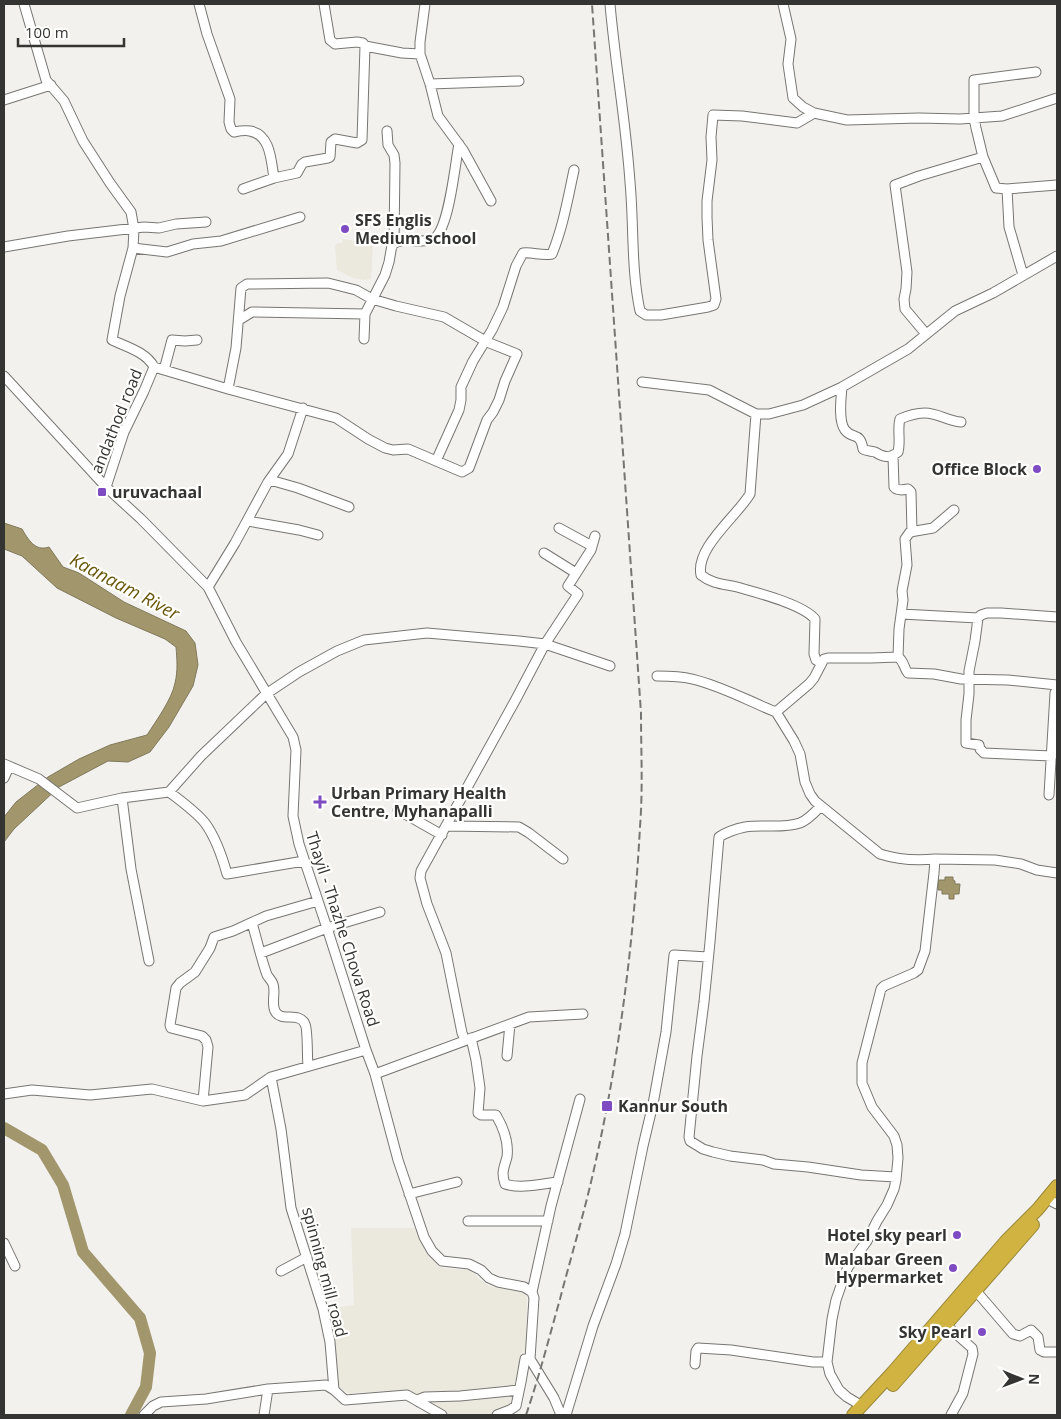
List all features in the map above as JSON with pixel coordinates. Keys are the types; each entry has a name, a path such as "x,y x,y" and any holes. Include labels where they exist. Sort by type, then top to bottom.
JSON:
{"highway":[{"path":"861,1412 1006,1241 1038,1210 1057,1186"},
{"path":"861,1412 895,1383 1056,1201"}],"street":[{"path":"24,4 46,80 64,101 87,148 131,212 134,229 133,248 120,296 112,340 144,355 154,367 228,389 336,418 385,448 393,450 408,449 462,472 469,468 487,420 499,400 517,354 485,341 444,317 372,299 356,290 328,283 247,284 241,288 239,297 236,348 228,389"},
{"path":"199,4 207,34 230,99 229,122 231,129 234,132 251,131 257,133 268,144 274,178"},
{"path":"324,4 330,40 335,44 357,42 363,43 365,46 402,53 420,54"},
{"path":"425,4 420,54 438,116 459,144 482,187 492,201"},
{"path":"610,4 630,182 637,297 640,311 646,315 660,315 708,308 714,305 716,299 707,218 712,160 711,137 713,115 742,116 797,123 814,113"},
{"path":"783,4 791,40 788,64 793,98 803,107 814,113 847,120 974,118 1002,116 1057,98"},
{"path":"243,189 274,178 297,173 302,164 306,162 330,157 331,142 335,139 357,143 362,140 365,46"},
{"path":"1036,72 974,80 974,118 983,157 996,188 1007,189 1057,185"},
{"path":"430,84 519,80"},
{"path":"4,100 51,85"},
{"path":"364,339 365,314 385,275 394,242 395,163 394,155 388,145 387,132"},
{"path":"394,242 401,240 432,240 438,236 443,228 452,190 459,144"},
{"path":"926,334 905,309 904,299 907,272 895,185 983,157"},
{"path":"436,461 459,410 461,386 503,307 516,266 523,254 530,252 544,255 552,254 557,241 574,170"},
{"path":"1007,189 1009,226 1022,276"},
{"path":"133,248 167,252 192,244 221,241 300,217"},
{"path":"4,247 68,236 206,222"},
{"path":"642,382 709,390 756,414 769,414 803,405 842,387 908,349 955,312 993,293 1057,256"},
{"path":"239,320 252,312 365,314"},
{"path":"164,370 172,340 197,340"},
{"name":"andathod road","path":"106,487 124,432 154,367"},
{"name":"Thayil - Thazhe Chova Road","path":"4,376 106,487 141,519 208,587 236,642 293,737 296,750 293,816 298,844 375,1074 398,1160 424,1237 432,1251 442,1261 469,1264 489,1278 498,1282 524,1287 532,1292"},
{"path":"842,387 842,425 846,432 862,441 864,450 879,456 893,456 898,452 900,418 924,413 951,422 961,422"},
{"path":"208,587 248,521 270,480 288,454 303,408"},
{"path":"756,414 750,494 744,504 722,527 705,553 700,564 701,575 708,581 746,590 798,607 810,613 815,619 814,654 816,660 821,663"},
{"path":"893,456 894,487 899,490 908,489 910,492 912,532"},
{"path":"270,480 349,507"},
{"path":"898,657 902,591 907,565 905,539 910,532 933,528 954,510"},
{"path":"248,521 318,535"},
{"path":"559,528 592,546"},
{"path":"558,1182 530,1185 504,1184 502,1177 507,1150 506,1138 496,1115 481,1115 478,1113 480,1088 476,1060 468,1039 462,1033 446,952 427,904 420,878 421,871 545,644 578,594 568,586 592,546 595,536"},
{"path":"544,552 576,573"},
{"path":"901,614 978,618 987,613 1001,613 1057,617"},
{"path":"978,618 969,678 966,743 979,744 980,749 984,753 1052,756"},
{"path":"4,778 6,765 39,779 77,808 122,798 169,792 202,756 266,694 299,672 330,655 364,640 427,633 545,644 610,666"},
{"path":"776,712 809,684 821,663 824,659 828,658 898,657 903,661 908,673 934,674 961,679 1008,680 1057,687 1055,693 1049,795"},
{"path":"657,676 674,676 698,681 742,696 776,712 800,754 805,782 815,801 880,854 913,861 935,859 995,860 1021,864 1057,874"},
{"path":"169,792 205,824 221,854 228,874 304,861"},
{"path":"122,798 131,869 149,961"},
{"path":"821,806 809,818 800,822 775,827 747,826 730,830 719,837 704,1002 691,1115 690,1142 713,1152 763,1160 774,1164 861,1175 896,1177"},
{"path":"398,810 442,835"},
{"path":"447,826 519,827 563,859"},
{"path":"861,1412 839,1390 830,1374 828,1362 832,1320 840,1288 848,1267 867,1241 894,1189 898,1158 898,1145 894,1136 872,1106 864,1090 862,1063 880,989 918,970 924,951 935,859"},
{"path":"203,1101 208,1047 206,1040 202,1036 171,1028 176,988 195,972 210,948 214,937 233,931 266,916 318,900"},
{"path":"261,953 327,928 380,912"},
{"path":"252,923 268,976 274,985 275,1012 286,1017 301,1018 306,1024 308,1066"},
{"path":"566,1415 593,1326 625,1234 653,1104 666,1032 674,954 708,957"},
{"path":"375,1074 529,1017 583,1014"},
{"path":"507,1056 510,1024"},
{"path":"4,1094 32,1090 90,1095 152,1089 203,1101 245,1094 271,1076 366,1050"},
{"name":"spinning mill road","path":"271,1076 281,1129 292,1208 323,1309 330,1342 334,1390"},
{"path":"561,1415 554,1398 530,1359 534,1298 532,1292 548,1221 580,1098"},
{"path":"409,1194 457,1182"},
{"path":"468,1221 548,1221"},
{"path":"4,1244 15,1266"},
{"path":"281,1271 306,1257"},
{"path":"976,1292 1013,1334 1020,1336 1031,1330 1038,1337 1040,1350 1044,1352 1057,1352"},
{"path":"946,1325 972,1348 973,1354 963,1393 951,1415"},
{"path":"695,1364 698,1348 731,1350 805,1361 828,1362"},
{"path":"497,1415 516,1406 525,1359 530,1359"},
{"path":"144,1415 153,1406 161,1402 206,1400 268,1390 326,1385 345,1400 406,1395 442,1415"},
{"path":"264,1415 268,1390"},
{"path":"419,1402 417,1400 425,1397 460,1396 519,1390"}],"shaded area":[{"path":"343,239 373,244 371,279 353,278 337,270 335,246 338,243 342,243"},
{"path":"4,523 22,529 32,544 40,548 49,547 63,567 79,573 124,602 186,631 195,643 198,665 193,686 169,727 150,752 128,762 108,761 59,787 14,829 4,842 4,817 16,802 48,777 79,759 110,745 147,735 171,696 177,665 176,647 165,639 116,618 57,588 22,556 4,549"},
{"path":"945,877 953,877 955,884 960,884 959,894 954,894 954,899 949,899 949,894 942,894 942,890 938,890 938,880 945,880"},
{"path":"351,1228 414,1228 439,1266 445,1269 471,1270 489,1286 525,1294 527,1298 526,1352 521,1353 511,1408 493,1415 446,1415 411,1392 348,1393 337,1386 328,1309 354,1305"}],"waterway":[{"name":"Kaanaam River","path":"4,1128 42,1150 63,1185 83,1252 140,1318 150,1353 146,1387 131,1415"}],"railway":[{"path":"526,1415 544,1357 583,1213 605,1119 619,1036 630,952 641,813 641,713 592,4"}],"place":[{"name":"SFS Englis Medium school","path":"345,229"},
{"name":"Office Block","path":"1037,469"},
{"name":"uruvachaal","path":"102,492"},
{"name":"Urban Primary Health Centre, Myhanapalli","path":"320,802"},
{"name":"Kannur South","path":"607,1106"},
{"name":"Hotel sky pearl","path":"957,1235"},
{"name":"Malabar Green Hypermarket","path":"953,1268"},
{"name":"Sky Pearl","path":"982,1332"}]}
